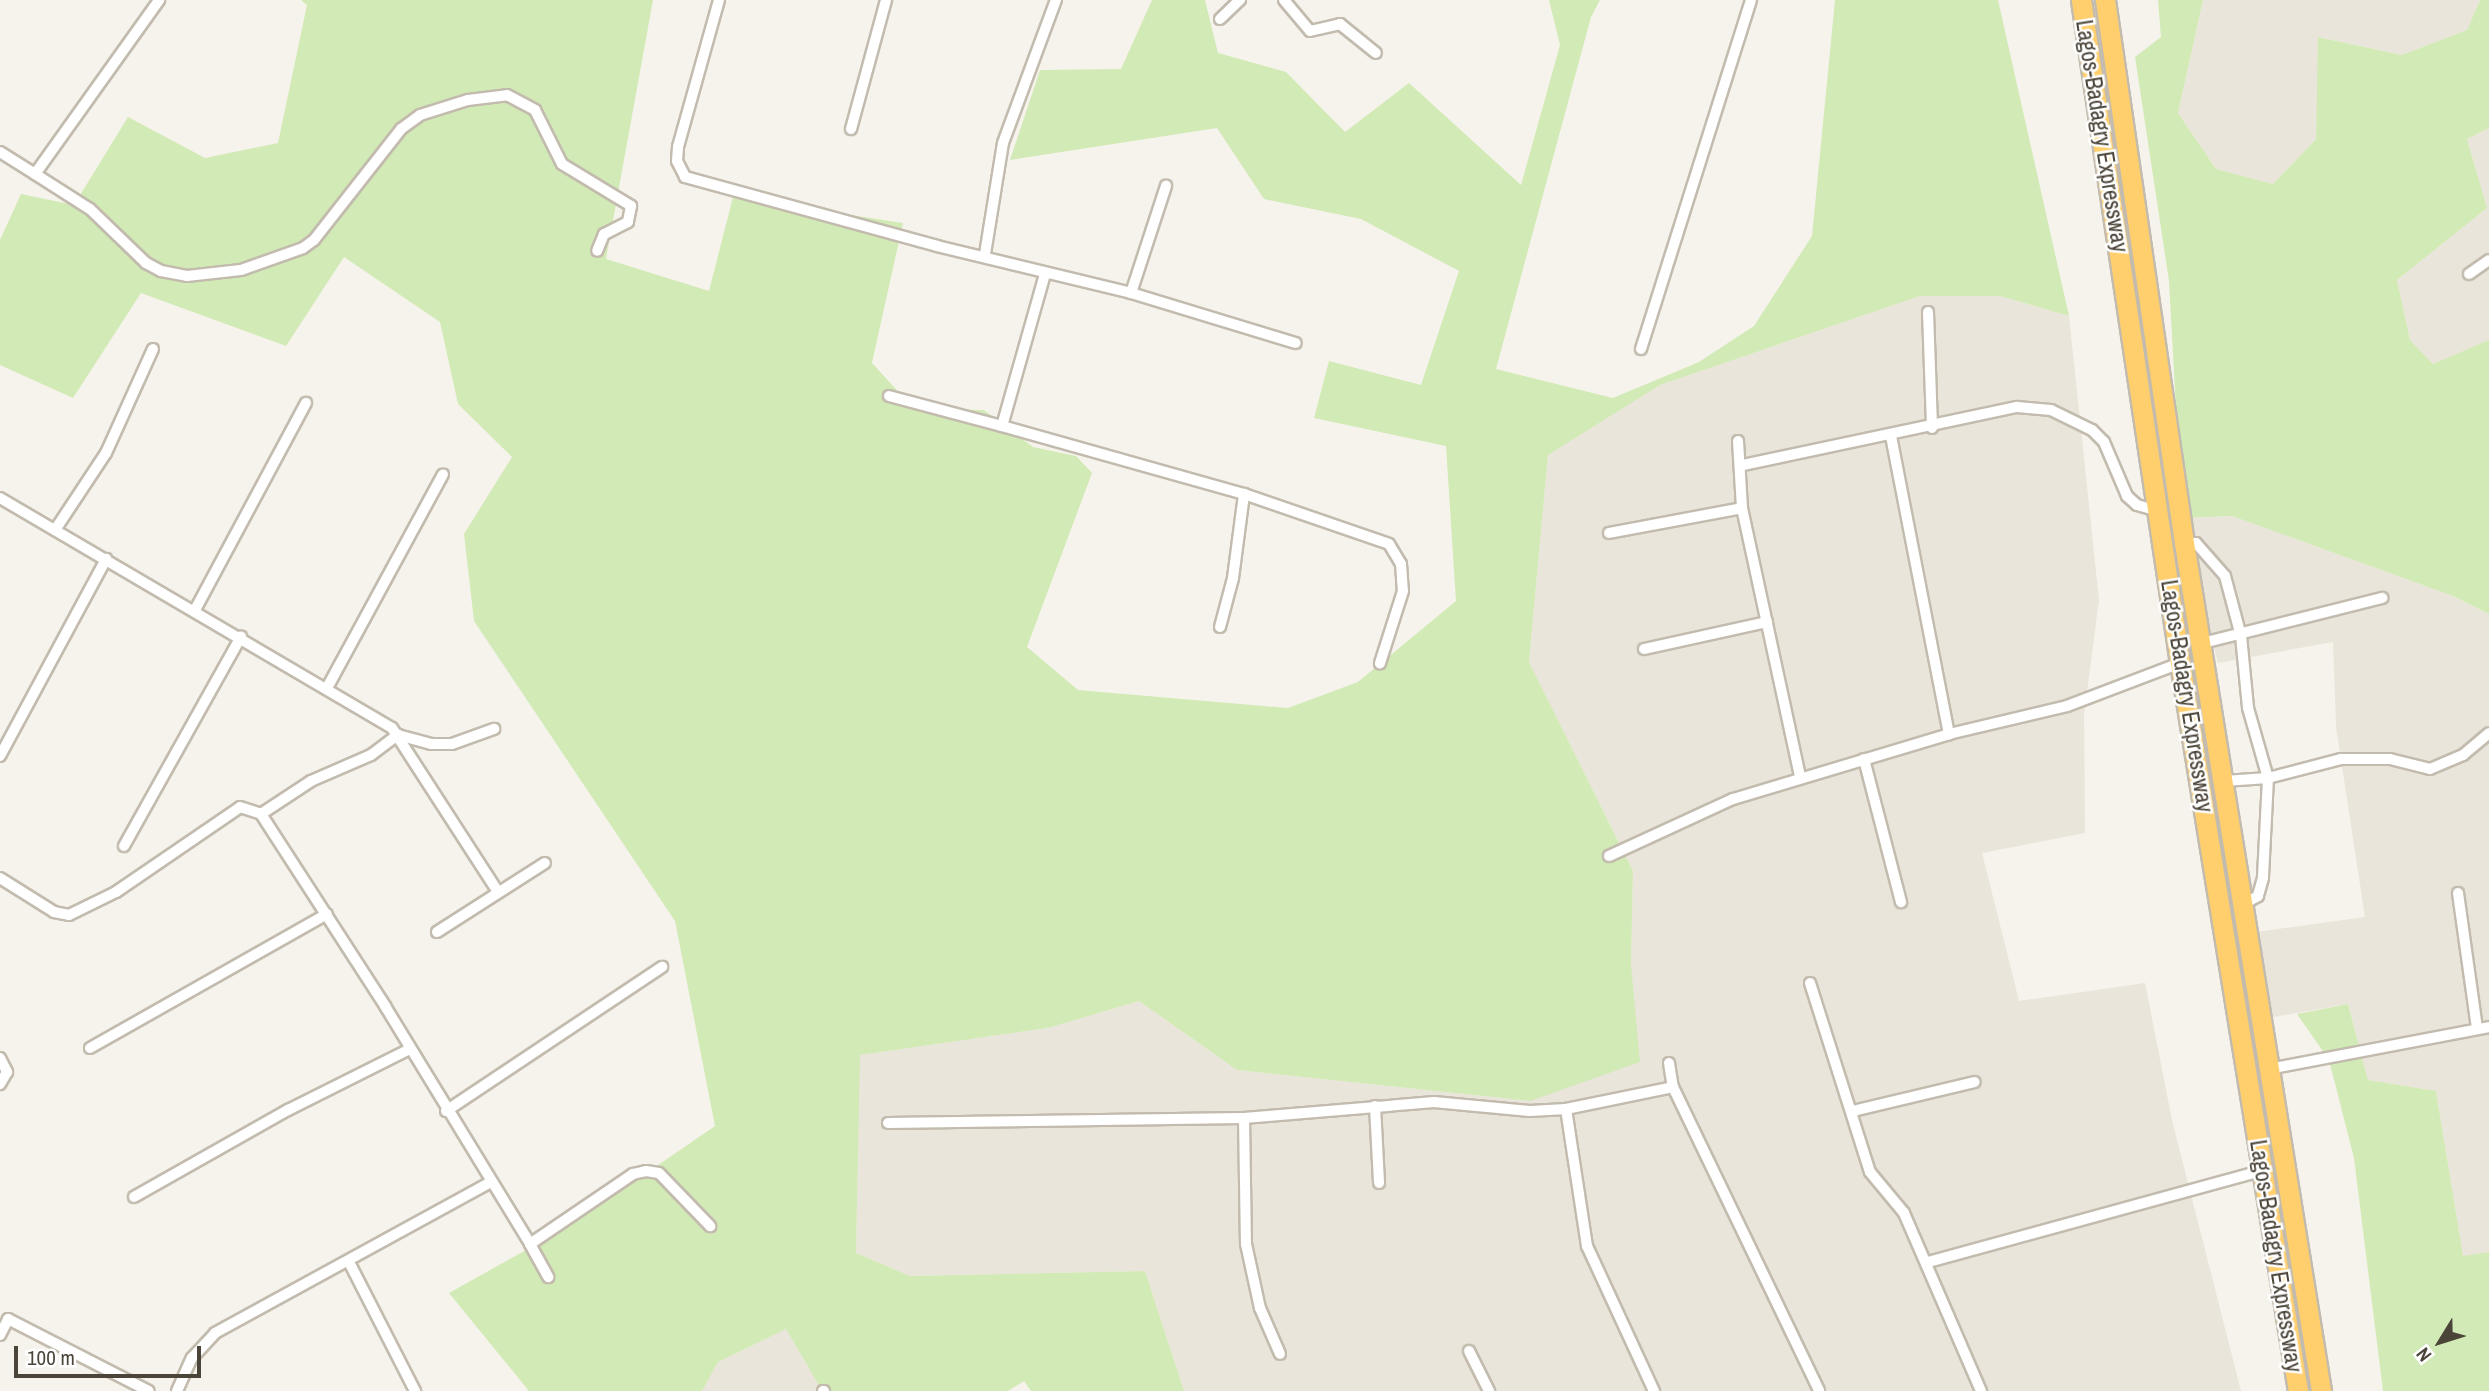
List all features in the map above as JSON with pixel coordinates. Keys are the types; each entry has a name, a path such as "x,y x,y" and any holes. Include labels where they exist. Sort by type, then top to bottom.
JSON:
{"highway":[{"name":"Lagos-Badagry Expressway","path":"2081,0 2180,663 2298,1391"},
{"name":"Lagos-Badagry Expressway","path":"2105,0 2185,543 2320,1391"}],"street":[{"path":"35,174 159,0"},
{"path":"719,0 678,147 677,161 685,177 937,246 985,254 1045,274 1131,293 1296,343"},
{"path":"851,129 886,0"},
{"path":"985,254 1003,143 1056,0"},
{"path":"1220,19 1240,0"},
{"path":"1284,0 1310,31 1340,24 1376,53"},
{"path":"1641,349 1751,0"},
{"path":"0,152 90,209 146,263 162,271 187,276 241,270 303,248 314,240 401,129 420,115 468,100 507,95 535,110 562,164 631,206 628,222 604,234 597,251"},
{"path":"1131,293 1166,186"},
{"path":"2469,274 2489,260"},
{"path":"1002,426 1045,274"},
{"path":"1927,313 1931,428"},
{"path":"55,530 106,453 153,349"},
{"path":"889,397 1244,494 1389,544 1401,564 1402,591 1380,663"},
{"path":"195,610 306,403"},
{"path":"1743,465 1931,428 2017,407 2075,418 2104,442 2127,496 2137,505 2158,510"},
{"path":"1891,436 1950,734"},
{"path":"1738,441 1743,465 1742,508 1800,777"},
{"path":"327,688 443,474"},
{"path":"1220,626 1233,578 1244,494"},
{"path":"0,498 241,636 398,735 431,744 452,744 494,729"},
{"path":"1609,533 1742,508"},
{"path":"2185,543 2196,543 2225,576 2241,636 2248,708 2268,778 2263,878 2258,896 2244,904"},
{"path":"0,757 106,559"},
{"path":"2203,643 2241,636 2382,598"},
{"path":"1644,649 1767,622"},
{"path":"124,846 241,636"},
{"path":"1609,856 1733,799 1950,734 2067,706 2180,663"},
{"path":"2224,781 2268,778 2342,760 2390,759 2430,769 2463,755 2489,733"},
{"path":"261,814 311,781 371,755 398,735"},
{"path":"398,735 498,892"},
{"path":"1864,759 1900,902"},
{"path":"0,878 54,912 69,915 116,892 240,807 261,814 327,914 530,1244 548,1278"},
{"path":"438,932 545,863"},
{"path":"2269,1069 2385,1050 2483,1028 2458,893"},
{"path":"90,1048 327,914"},
{"path":"446,1111 662,967"},
{"path":"1810,982 1853,1111 1870,1172 1904,1213 1928,1262 1981,1391"},
{"path":"134,1197 288,1110 410,1049"},
{"path":"0,1058 7,1072 0,1084"},
{"path":"1669,1063 1673,1087 1819,1391"},
{"path":"1853,1111 1975,1082"},
{"path":"888,1122 1244,1118 1434,1102 1530,1111 1566,1109 1673,1087"},
{"path":"1375,1106 1379,1183"},
{"path":"1566,1109 1587,1245 1654,1391"},
{"path":"1244,1118 1246,1244 1260,1308 1280,1354"},
{"path":"530,1244 633,1174 646,1171 659,1173 710,1226"},
{"path":"1928,1262 2261,1171"},
{"path":"177,1391 192,1358 215,1333 258,1306 349,1262 491,1182"},
{"path":"349,1262 415,1391"},
{"path":"0,1335 4,1317 149,1391"},
{"path":"1469,1351 1489,1391"}],"shaded area":[{"path":"2203,0 2480,0 2467,30 2402,55 2319,37 2316,139 2273,184 2216,169 2178,113"},
{"path":"2489,128 2489,340 2433,365 2410,340 2397,280 2487,208 2467,139"},
{"path":"1920,296 2000,296 2069,316 2099,600 2084,715 2085,833 1982,853 2019,1001 2145,983 2172,1120 2241,1391 1184,1391 1145,1271 910,1276 856,1253 859,1055 1048,1028 1139,1001 1237,1070 1530,1101 1631,965 1633,871 1529,662 1548,455 1660,385"},
{"path":"2232,516 2453,596 2489,614 2489,1252 2463,1257 2436,1091 2368,1080 2348,1004 2268,1018 2249,933 2365,917 2336,727 2333,642 2218,663 2182,518"},
{"path":"786,1329 822,1391 702,1391 718,1362"}],"green space":[{"path":"301,0 653,0 606,259 709,291 733,197 903,223 872,363 914,409 984,410 1033,447 1076,456 1092,473 1027,647 1078,690 1288,708 1358,682 1456,601 1446,446 1314,418 1329,361 1421,385 1459,271 1361,219 1264,199 1217,128 1010,160 1040,70 1121,69 1152,0 1205,0 1218,53 1286,72 1345,132 1409,83 1521,185 1560,45 1549,0 1600,0 1591,17 1496,369 1613,398 1699,362 1754,326 1812,236 1835,0 1998,0 2069,316 2000,296 1920,296 1660,385 1548,455 1529,662 1633,871 1631,965 1640,1062 1530,1101 1237,1070 1139,1001 1048,1028 860,1055 856,1253 910,1276 1145,1271 1184,1391 1031,1391 1024,1381 1008,1391 822,1391 786,1329 718,1362 702,1391 529,1391 449,1293 571,1225 715,1126 675,921 474,621 464,534 512,457 458,404 440,322 344,257 286,346 141,293 73,398 0,365 0,240 21,194 74,205 128,117 205,158 278,143 307,5"},
{"path":"2158,0 2203,0 2178,113 2216,169 2273,184 2316,139 2318,37 2402,55 2467,30 2480,0 2489,0 2489,128 2467,139 2487,208 2397,280 2410,340 2433,364 2489,340 2489,614 2453,596 2232,516 2182,518 2169,281 2135,57 2161,37"},
{"path":"2348,1004 2368,1080 2436,1091 2463,1256 2489,1252 2489,1391 2383,1391 2354,1158 2329,1060 2297,1014"}]}
